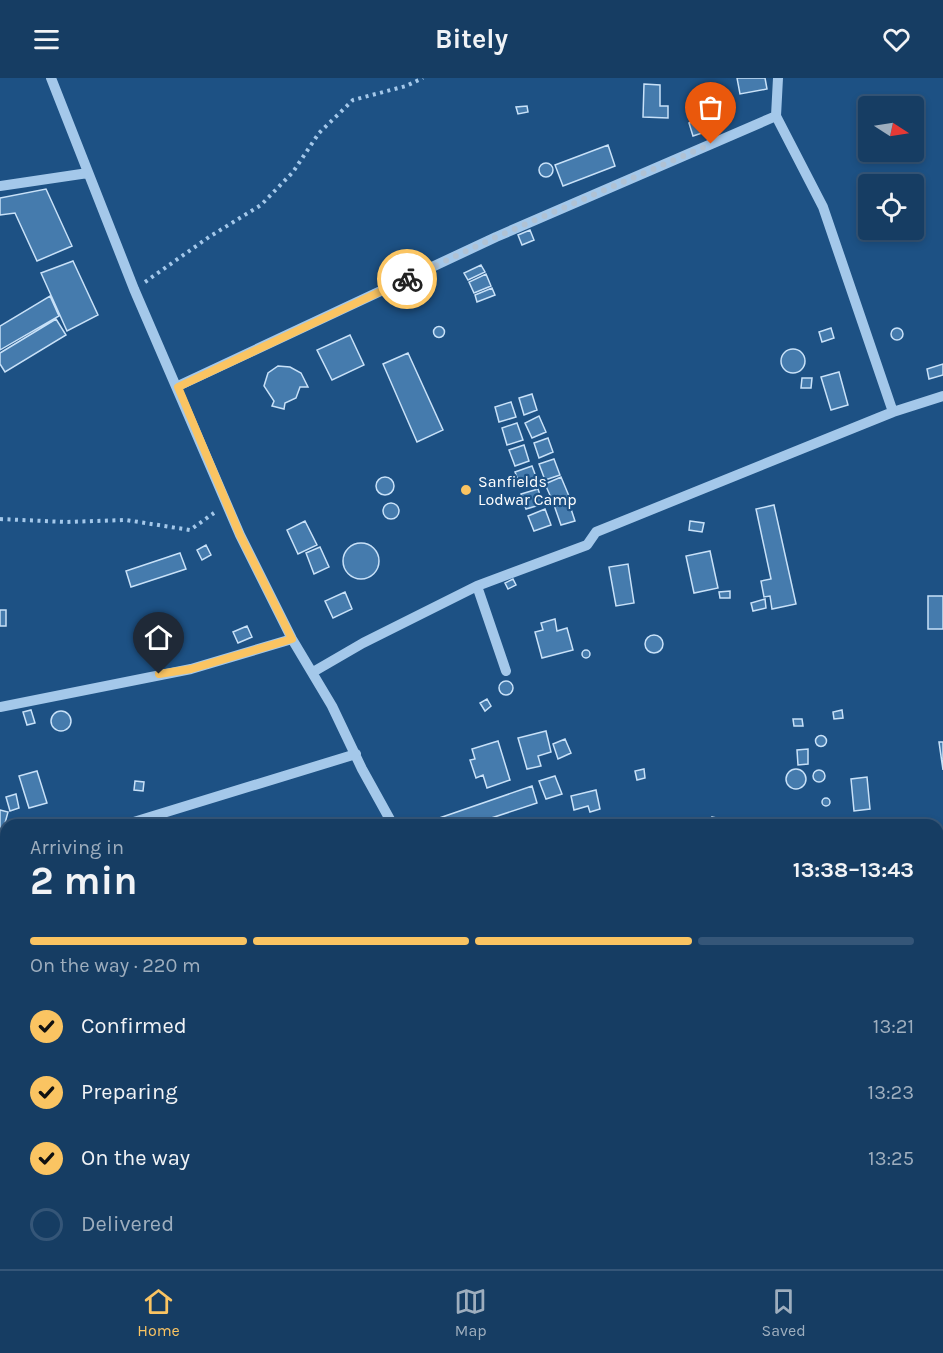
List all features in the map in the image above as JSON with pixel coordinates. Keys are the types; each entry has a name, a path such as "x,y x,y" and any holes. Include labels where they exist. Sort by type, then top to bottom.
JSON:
{"street":[{"path":"51,78 134,290 227,504 292,639 313,672 390,819"},
{"path":"778,78 776,117 823,207 893,412"},
{"path":"178,387 496,237 776,117"},
{"path":"0,186 88,172"},
{"path":"313,672 363,643 477,586 587,545 596,532 893,412 943,396"},
{"path":"477,586 506,671"},
{"path":"0,707 191,669 292,639"},
{"path":"144,819 356,754"}],"path":[{"path":"134,290 209,237 261,205 293,172 320,133 353,100 405,86 423,78"},
{"path":"0,519 126,520 190,530 227,504"}],"building":[{"path":"737,78 765,78 767,89 740,94"},
{"path":"644,84 660,85 660,106 668,106 668,118 643,117"},
{"path":"527,106 528,112 518,114 516,107"},
{"path":"700,119 705,132 693,136 689,123"},
{"path":"608,145 615,166 563,186 555,165"},
{"path":"543,163 549,163 553,170 549,177 543,177 539,173 539,167"},
{"path":"46,189 72,246 37,261 15,213 0,215 0,198"},
{"path":"530,230 534,240 522,245 518,235"},
{"path":"73,261 98,315 67,331 41,273"},
{"path":"481,265 485,272 468,280 464,273"},
{"path":"486,274 491,286 474,293 469,282"},
{"path":"492,288 495,295 477,302 475,295"},
{"path":"50,296 59,316 0,350 0,326"},
{"path":"56,319 66,335 5,372 0,364 0,353"},
{"path":"439,327 443,328 443,336 439,337 435,336 434,332 435,328"},
{"path":"831,328 834,338 822,342 819,332"},
{"path":"899,328 903,334 899,340 895,340 891,332"},
{"path":"350,335 364,365 332,380 317,350"},
{"path":"788,349 798,349 805,356 805,366 798,373 788,373 781,366 781,356"},
{"path":"408,353 443,430 417,442 383,364"},
{"path":"943,364 943,375 929,379 927,369"},
{"path":"278,366 290,367 301,373 308,387 300,387 296,398 285,403 284,409 272,406 274,401 264,386 268,373"},
{"path":"839,372 848,405 831,410 821,377"},
{"path":"802,378 812,378 811,388 801,388"},
{"path":"532,394 537,410 524,415 519,398"},
{"path":"511,402 516,417 499,422 495,407"},
{"path":"539,416 546,432 532,438 525,423"},
{"path":"517,423 523,440 507,445 502,428"},
{"path":"548,438 553,452 539,458 534,443"},
{"path":"524,445 529,461 515,466 509,450"},
{"path":"554,459 560,475 545,480 539,464"},
{"path":"532,466 538,482 521,488 515,472"},
{"path":"385,477 391,480 394,486 391,492 385,495 379,492 376,486 379,480"},
{"path":"561,477 569,496 553,502 545,484"},
{"path":"538,489 543,504 526,509 521,494"},
{"path":"568,500 575,521 561,525 554,505"},
{"path":"391,503 397,505 399,511 397,517 391,519 385,517 383,511 385,505"},
{"path":"774,505 796,604 772,609 770,596 764,597 761,581 771,579 756,509"},
{"path":"545,509 551,525 534,531 528,516"},
{"path":"305,521 317,545 298,554 287,530"},
{"path":"690,521 704,523 702,532 689,530"},
{"path":"361,543 374,548 379,561 374,574 361,579 348,574 343,561 348,548"},
{"path":"206,545 211,555 202,560 197,550"},
{"path":"320,547 329,567 314,574 306,553"},
{"path":"710,551 718,588 694,593 686,556"},
{"path":"180,553 186,569 131,587 126,571"},
{"path":"628,564 634,603 616,606 609,567"},
{"path":"513,579 516,585 508,589 505,583"},
{"path":"730,591 730,598 720,598 719,592"},
{"path":"345,592 352,609 333,618 325,601"},
{"path":"928,596 943,596 943,629 928,629"},
{"path":"765,599 766,608 753,611 751,603"},
{"path":"0,610 6,610 6,626 0,626"},
{"path":"555,619 557,631 567,628 573,650 542,658 535,632 543,630 541,623"},
{"path":"247,626 252,637 238,643 233,632"},
{"path":"654,635 660,638 663,644 660,650 654,653 648,650 645,644 648,638"},
{"path":"586,650 590,654 586,658 582,654"},
{"path":"506,681 511,683 513,688 511,693 506,695 501,693 499,688 501,683"},
{"path":"487,699 491,706 485,711 480,703"},
{"path":"31,710 35,723 27,725 23,712"},
{"path":"842,710 843,718 834,719 833,712"},
{"path":"61,711 68,714 71,721 68,728 61,731 54,728 51,721 54,714"},
{"path":"793,719 802,719 803,726 794,726"},
{"path":"546,731 551,752 538,756 541,766 527,769 518,738"},
{"path":"821,735 827,741 821,747 815,741"},
{"path":"565,739 571,753 558,759 553,744"},
{"path":"498,741 510,780 487,788 483,775 476,778 470,760 475,759 472,749"},
{"path":"939,742 943,742 943,770"},
{"path":"808,749 808,764 798,765 797,750"},
{"path":"644,769 645,778 637,780 635,771"},
{"path":"796,769 803,772 806,779 803,786 796,789 789,786 786,779 789,772"},
{"path":"821,770 824,771 824,781 817,782 814,781 813,774 814,771"},
{"path":"37,771 47,803 29,808 19,776"},
{"path":"555,776 562,794 546,799 539,781"},
{"path":"867,777 870,809 854,811 851,779"},
{"path":"135,781 144,782 143,791 134,790"},
{"path":"532,786 537,803 488,819 436,819"},
{"path":"596,790 600,809 590,812 588,806 574,810 571,796"},
{"path":"16,794 19,808 10,811 6,797"},
{"path":"826,798 830,802 826,806 822,802"},
{"path":"0,810 8,812 6,819 0,819"}],"way so far":[{"path":"407,279 496,237 711,144"}],"place":[{"name":"Sanfields Lodwar Camp","path":"466,490"}],"route":[{"path":"159,674 191,669 292,639 240,535 178,387 407,279"}]}
